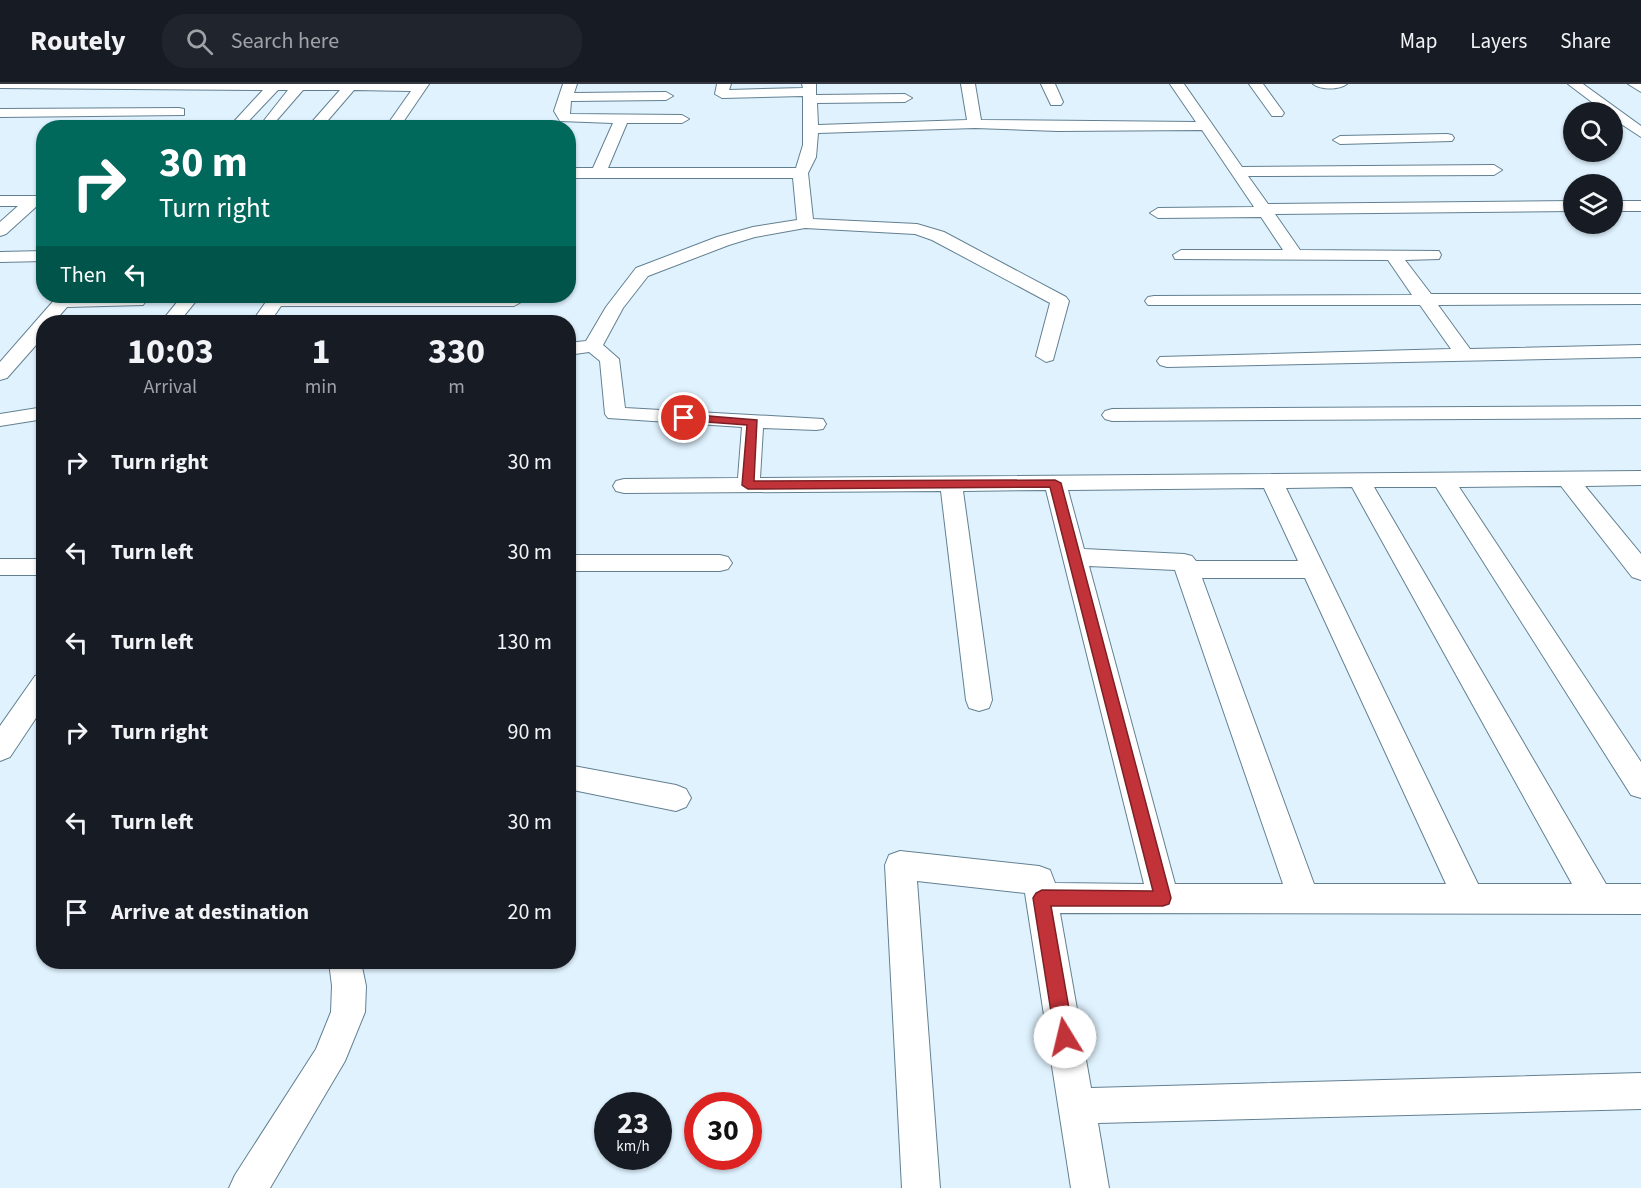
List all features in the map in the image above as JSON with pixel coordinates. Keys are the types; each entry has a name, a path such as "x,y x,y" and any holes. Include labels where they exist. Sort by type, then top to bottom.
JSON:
{"street":[{"path":"0,84 421,85"},
{"path":"724,84 722,94 810,92 905,98"},
{"path":"968,84 975,124"},
{"path":"1048,84 1056,102"},
{"path":"1177,84 1295,255"},
{"path":"1256,84 1277,113"},
{"path":"1320,84 1340,84"},
{"path":"1575,84 1641,133"},
{"path":"1635,84 1641,88"},
{"path":"171,120 209,85"},
{"path":"242,120 275,85"},
{"path":"321,120 352,85"},
{"path":"397,120 421,85"},
{"path":"269,120 299,86"},
{"path":"662,119 667,90 568,91 561,111 565,118 621,119 662,119 682,119"},
{"path":"805,223 800,173 807,165 812,129 810,92"},
{"path":"0,113 186,106"},
{"path":"599,173 621,119"},
{"path":"812,129 975,124 1058,127 1207,126"},
{"path":"1420,125 1440,138 1462,171"},
{"path":"1340,140 1440,138"},
{"path":"1239,172 1494,170"},
{"path":"576,173 800,173"},
{"path":"0,201 36,201"},
{"path":"0,231 36,203"},
{"path":"1158,213 1563,206"},
{"path":"1623,206 1641,206"},
{"path":"593,346 629,286 642,272 723,241 753,232 805,223 917,229 938,236 1060,301 1046,356"},
{"path":"1181,255 1434,255"},
{"path":"1393,255 1465,355"},
{"path":"0,257 36,256"},
{"path":"1154,301 1641,299"},
{"path":"51,315 61,303"},
{"path":"176,315 185,303"},
{"path":"0,374 9,353 36,330"},
{"path":"576,348 593,346 609,359 615,414 816,424"},
{"path":"1167,361 1641,351"},
{"path":"1112,415 1641,412"},
{"path":"0,420 36,414"},
{"path":"748,485 753,422"},
{"path":"1567,478 1641,571"},
{"path":"624,486 1641,478"},
{"path":"1359,480 1597,899"},
{"path":"1443,480 1641,786"},
{"path":"1272,481 1469,899"},
{"path":"1055,483 1163,898"},
{"path":"951,484 979,700"},
{"path":"1074,557 1184,562 1304,899"},
{"path":"576,563 720,563"},
{"path":"0,567 36,567"},
{"path":"1187,570 1313,569"},
{"path":"0,749 10,717 36,691"},
{"path":"576,779 676,798"},
{"path":"921,1188 900,865 1039,880 1090,1188"},
{"path":"1042,898 1641,899"},
{"path":"248,1188 328,1061 348,1012 349,986 346,969"},
{"path":"1076,1106 1641,1091"}],"route":[{"path":"684,418 753,422 748,485 1055,483 1163,898 1042,898 1065,1037"}]}
